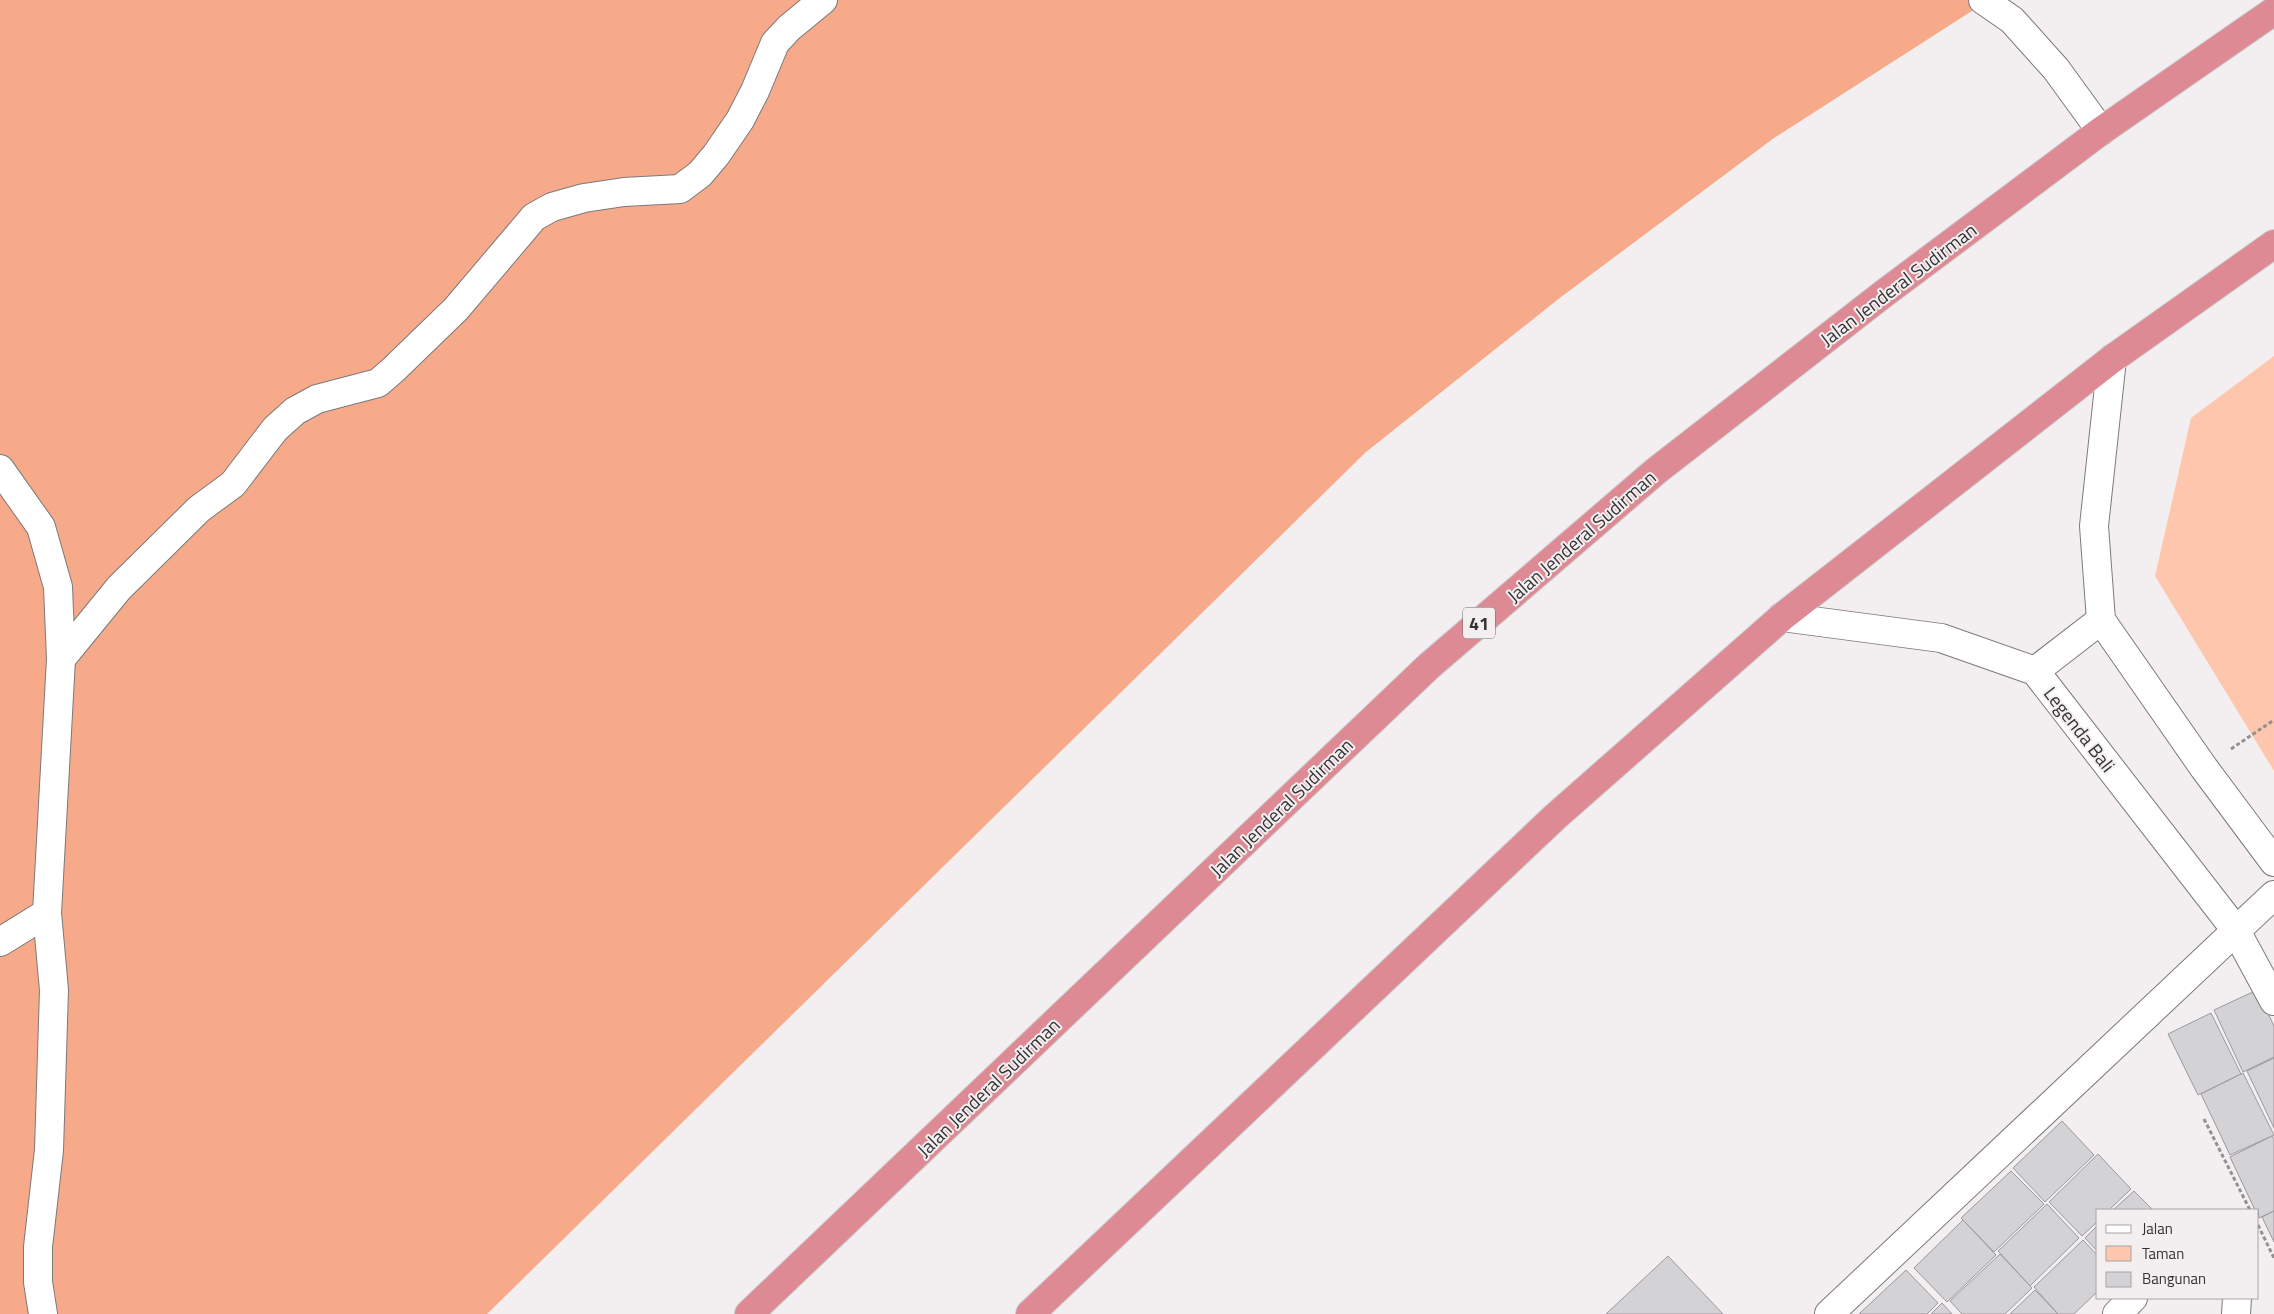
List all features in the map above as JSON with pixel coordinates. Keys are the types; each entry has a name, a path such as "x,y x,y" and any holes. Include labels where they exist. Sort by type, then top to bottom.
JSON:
{"highway":[{"name":"Jalan Jenderal Sudirman","path":"750,1314 1429,666 1656,471 1882,295 2101,131 2274,11"},
{"path":"1030,1314 1555,817 1782,618 2112,360 2274,244"}],"street":[{"path":"61,659 119,588 199,509 233,484 282,423 295,411 317,399 378,382 393,370 456,309 534,217 552,207 584,198 624,192 680,189 700,174 716,155 740,120 755,91 775,43 789,28 823,0"},
{"path":"1983,0 2012,20 2056,69 2101,131"},
{"path":"2112,360 2094,526 2101,620 2204,768 2274,862"},
{"path":"0,468 41,526 58,586 61,659 47,913 54,990 49,1150 38,1247 38,1282 43,1314"},
{"name":"Legenda Bali","path":"1782,618 1941,638 2034,670 2235,929 2274,1000"},
{"path":"2034,670 2101,620"},
{"path":"1829,1314 2235,929 2274,895"},
{"path":"0,942 47,913"},
{"path":"2117,1314 2132,1299"},
{"path":"2236,1314 2237,1299"}],"path":[{"path":"2204,768 2274,720"},
{"path":"2204,1119 2249,1209"},
{"path":"2259,1227 2274,1258"}],"green space":[{"path":"2274,356 2274,771 2155,576 2191,418"}],"shaded area":[{"path":"0,0 1989,0 1774,138 1561,297 1366,452 487,1314 0,1314"}],"building":[{"path":"2257,990 2274,1026 2274,1057 2243,1072 2214,1010"},
{"path":"2211,1013 2241,1074 2198,1095 2168,1034"},
{"path":"2274,1058 2274,1128 2247,1071"},
{"path":"2243,1073 2274,1135 2230,1155 2201,1094"},
{"path":"2062,1121 2094,1155 2045,1202 2013,1168"},
{"path":"2272,1136 2274,1139 2274,1211 2259,1218 2259,1209 2255,1209 2230,1157"},
{"path":"2098,1154 2131,1189 2110,1209 2096,1209 2096,1223 2082,1236 2049,1202"},
{"path":"2011,1171 2044,1204 1994,1252 1961,1218"},
{"path":"2134,1191 2152,1209 2114,1209"},
{"path":"2047,1204 2079,1238 2030,1286 1998,1251"},
{"path":"2274,1211 2274,1242 2262,1217"},
{"path":"1963,1220 1996,1255 1947,1302 1914,1268"},
{"path":"2096,1227 2096,1250 2085,1238"},
{"path":"2083,1240 2096,1254 2096,1293 2074,1314 2058,1314 2034,1287"},
{"path":"2000,1254 2032,1288 2005,1314 1962,1314 1950,1301"},
{"path":"1668,1256 1723,1314 1606,1314"},
{"path":"1906,1270 1938,1303 1927,1314 1859,1314"},
{"path":"2035,1290 2058,1314 2010,1314"},
{"path":"1942,1303 1952,1314 1931,1314"}]}
